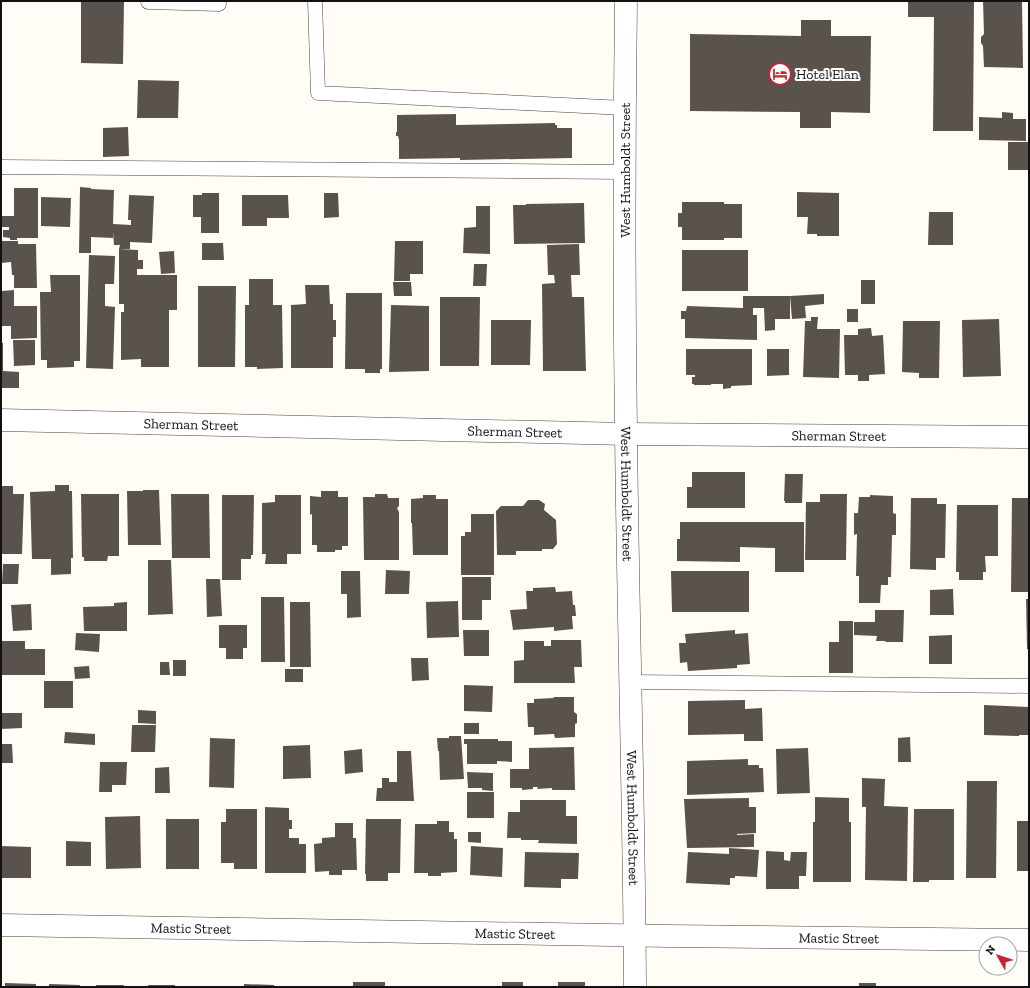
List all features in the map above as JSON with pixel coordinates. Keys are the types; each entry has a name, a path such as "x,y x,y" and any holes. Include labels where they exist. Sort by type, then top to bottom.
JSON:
{"street":[{"name":"West Humboldt Street","path":"626,1 624,172 626,434 635,987"},
{"name":"Sherman Street","path":"1,420 626,434 1029,438"},
{"name":"Mastic Street","path":"1,925 635,936 1029,940"}],"lane":[{"path":"148,2 219,4 219,1"},
{"path":"315,1 318,93 625,108"},
{"path":"1,167 624,172"},
{"path":"630,682 1029,686"}],"building":[{"path":"81,1 124,1 123,64 81,63"},
{"path":"908,1 974,1 973,131 933,131 934,17 908,17"},
{"path":"983,1 1022,1 1023,68 984,67 983,46 981,43 981,37 984,34"},
{"name":"Hotel Elan","path":"801,20 831,20 831,36 871,36 870,113 831,112 831,128 800,128 800,112 690,111 690,34 801,36"},
{"path":"138,80 179,81 178,118 137,118"},
{"path":"1002,112 1013,113 1013,119 1026,119 1026,141 979,140 979,117 1002,118"},
{"path":"456,114 456,125 555,123 557,128 572,128 572,158 460,160 460,158 399,159 399,140 398,136 396,136 397,115"},
{"path":"128,127 129,156 103,157 103,128"},
{"path":"1008,142 1029,142 1029,170 1008,170"},
{"path":"80,187 114,190 113,224 131,225 131,220 128,220 129,195 154,196 152,243 130,242 130,249 119,249 120,245 114,245 113,232 113,238 91,237 91,253 79,253"},
{"path":"14,188 38,188 38,238 17,238 17,240 10,240 10,238 3,237 3,230 9,230 9,227 1,227 1,216 14,216"},
{"path":"797,192 839,193 839,236 817,236 817,234 807,234 808,217 797,217"},
{"path":"202,193 219,193 219,233 201,233 201,217 193,217 193,195 202,195"},
{"path":"324,193 338,193 339,217 324,218"},
{"path":"242,195 288,195 289,218 267,218 267,226 242,226"},
{"path":"41,197 71,198 70,227 41,226"},
{"path":"682,202 724,202 724,204 742,204 742,238 724,238 724,240 682,240 682,227 678,227 678,213 682,213"},
{"path":"584,203 585,243 514,244 513,205"},
{"path":"476,206 490,206 490,254 463,253 464,228 476,227"},
{"path":"929,212 953,212 953,245 928,245"},
{"path":"1,241 18,241 18,244 36,244 37,288 14,288 14,275 12,275 11,262 1,263"},
{"path":"395,241 423,241 423,274 410,274 410,281 394,281"},
{"path":"202,243 223,243 224,260 202,260"},
{"path":"579,244 580,275 571,275 572,297 584,297 586,371 543,371 542,284 555,283 554,275 548,275 547,245"},
{"path":"119,249 138,250 138,260 143,260 143,269 137,269 137,275 177,275 177,310 169,310 169,367 141,367 141,359 121,360 121,312 124,312 124,304 119,304"},
{"path":"682,250 748,250 748,291 682,291"},
{"path":"174,251 175,273 161,274 159,252"},
{"path":"89,255 115,256 114,284 105,284 105,306 115,307 113,369 86,368"},
{"path":"474,264 487,264 486,286 473,286"},
{"path":"50,275 80,275 80,361 74,361 74,367 47,368 47,360 41,360 40,292 51,292"},
{"path":"249,279 273,279 273,305 282,305 283,368 257,369 257,367 245,367 245,305 249,305"},
{"path":"861,280 875,280 875,304 861,304"},
{"path":"393,282 411,282 412,296 394,296"},
{"path":"305,285 329,285 330,304 333,304 333,320 336,320 336,337 333,337 333,368 291,368 291,305 306,304"},
{"path":"198,286 236,286 235,367 198,367"},
{"path":"14,290 14,306 37,306 37,338 11,339 11,326 1,326 1,292"},
{"path":"346,293 382,293 382,369 380,369 380,373 365,373 365,369 345,369"},
{"path":"824,294 824,304 805,306 806,318 792,319 790,296"},
{"path":"743,296 790,296 790,319 775,319 775,330 765,331 764,308 753,308 753,315 757,315 757,340 685,338 685,319 681,319 681,311 686,311 687,306 743,308"},
{"path":"440,297 480,297 479,366 440,366"},
{"path":"391,305 429,306 429,371 389,372"},
{"path":"847,309 858,309 858,322 847,322"},
{"path":"811,317 818,317 817,329 840,329 839,378 803,377 805,321 811,321"},
{"path":"999,319 1001,376 963,377 962,320"},
{"path":"491,320 531,320 530,365 491,365"},
{"path":"903,321 940,321 939,378 919,378 919,373 902,372"},
{"path":"871,328 872,336 883,335 885,374 869,375 869,381 858,381 858,375 845,375 844,335 858,335 858,329"},
{"path":"13,340 35,340 35,365 14,366"},
{"path":"1,343 3,343 3,371 19,372 19,388 1,388"},
{"path":"686,349 752,349 752,385 731,386 731,388 723,389 723,384 692,384 692,377 695,377 695,375 686,375"},
{"path":"767,349 789,349 789,375 767,376"},
{"path":"692,472 745,472 745,508 687,508 687,487 692,487"},
{"path":"785,474 803,474 802,503 785,503"},
{"path":"55,485 69,485 69,491 72,491 73,558 71,558 71,574 51,575 51,559 32,559 30,492 55,491"},
{"path":"1,486 13,486 13,494 24,494 22,554 1,554"},
{"path":"159,490 161,545 128,545 127,491"},
{"path":"321,491 338,491 338,497 348,497 348,546 342,546 342,550 335,550 335,552 317,552 317,545 312,545 312,514 310,515 310,496 321,497"},
{"path":"81,494 119,494 119,556 108,556 107,561 84,561 84,557 82,557"},
{"path":"171,494 209,494 210,558 172,558"},
{"path":"375,494 387,494 388,498 399,498 399,506 397,508 399,512 399,560 364,560 363,497 375,497"},
{"path":"820,494 847,494 846,560 805,560 806,502 820,502"},
{"path":"222,495 254,495 253,555 251,555 251,559 241,559 241,580 222,580"},
{"path":"275,495 301,495 301,554 287,554 287,564 265,564 266,554 262,554 262,503 275,502"},
{"path":"423,495 436,495 436,499 448,499 448,555 413,555 411,499 423,498"},
{"path":"870,495 893,496 893,513 896,514 896,535 892,535 891,577 888,577 888,585 881,585 880,603 859,603 859,576 856,576 857,534 854,535 854,513 858,513 859,497 870,497"},
{"path":"911,498 937,498 937,504 946,504 945,558 936,558 936,570 910,569"},
{"path":"1012,498 1029,498 1029,592 1011,592"},
{"path":"528,500 539,500 545,504 544,510 556,520 557,544 553,549 542,549 542,551 516,551 516,555 497,555 496,511 501,506 523,506"},
{"path":"957,505 998,505 998,556 985,556 986,572 983,572 983,580 959,580 959,572 956,572"},
{"path":"471,514 494,514 494,575 461,575 461,536 465,536 465,532 471,532"},
{"path":"680,522 804,522 804,572 775,572 775,548 740,547 740,562 677,561 677,539 680,539"},
{"path":"148,560 171,560 173,614 148,615"},
{"path":"3,564 19,564 18,584 2,584"},
{"path":"386,570 410,571 409,594 385,594"},
{"path":"341,571 360,571 361,617 347,618 347,594 341,594"},
{"path":"671,571 749,571 749,612 672,612"},
{"path":"462,577 491,577 491,600 482,600 482,620 462,620"},
{"path":"206,579 220,579 222,616 207,617"},
{"path":"555,587 556,592 572,591 573,605 575,605 576,616 572,616 573,629 554,631 554,627 513,630 510,610 527,609 526,591 533,591 533,588"},
{"path":"953,589 954,615 930,615 930,590"},
{"path":"261,597 284,597 285,662 261,662"},
{"path":"1026,599 1029,599 1029,649 1027,649"},
{"path":"458,601 459,637 427,638 426,602"},
{"path":"127,602 127,631 84,631 83,607 114,606 114,603"},
{"path":"290,602 310,602 311,667 290,667"},
{"path":"31,604 32,630 13,631 11,605"},
{"path":"875,610 904,610 903,642 876,641 877,636 854,635 854,622 875,622"},
{"path":"839,621 853,621 853,673 829,673 829,642 839,642"},
{"path":"219,625 247,625 247,648 243,648 243,659 226,659 226,648 219,648"},
{"path":"463,630 489,630 489,656 464,656"},
{"path":"735,630 735,634 748,633 750,664 737,665 737,668 688,671 687,662 680,663 679,643 686,643 685,634"},
{"path":"76,633 100,634 99,652 75,650"},
{"path":"952,635 952,664 929,664 929,636"},
{"path":"551,640 581,640 582,667 574,667 575,683 514,683 514,661 524,660 524,641 544,641 544,646 551,646"},
{"path":"1,641 25,641 25,649 45,649 45,675 1,675"},
{"path":"411,658 428,658 429,680 412,681"},
{"path":"173,660 186,660 186,676 173,676"},
{"path":"160,662 169,662 170,675 160,675"},
{"path":"89,666 90,678 75,679 74,667"},
{"path":"285,669 303,669 303,682 285,682"},
{"path":"44,681 73,681 73,708 44,708"},
{"path":"464,685 493,686 492,712 464,711"},
{"path":"553,697 574,697 574,712 577,714 575,737 555,738 554,734 534,735 534,727 528,727 527,703 534,703 534,699 554,698"},
{"path":"745,700 745,709 762,708 763,741 744,741 744,734 688,735 688,701"},
{"path":"984,705 1029,707 1029,735 984,735"},
{"path":"138,710 156,711 156,724 138,723"},
{"path":"1,713 22,713 22,728 1,729"},
{"path":"464,723 479,723 479,734 464,734"},
{"path":"132,725 156,725 155,752 131,752"},
{"path":"65,732 95,734 95,745 64,743"},
{"path":"449,736 461,736 464,779 440,780 437,738 449,738"},
{"path":"910,737 911,762 898,762 898,738"},
{"path":"210,738 235,739 234,788 209,787"},
{"path":"464,739 498,739 498,741 512,741 512,762 497,761 497,764 467,764 467,744 464,744"},
{"path":"1,744 12,744 13,763 1,763"},
{"path":"310,745 311,778 283,779 283,746"},
{"path":"574,747 575,790 552,790 552,788 537,789 538,787 522,790 522,788 510,788 510,769 529,769 529,748"},
{"path":"808,748 810,793 777,794 776,749"},
{"path":"362,749 363,772 345,774 344,751"},
{"path":"397,751 411,751 414,801 376,801 377,788 382,788 382,778 389,778 389,782 397,782"},
{"path":"748,759 748,765 759,765 759,768 763,768 764,792 687,795 687,761"},
{"path":"100,762 127,762 126,785 112,785 112,792 99,792"},
{"path":"169,767 170,793 155,793 155,768"},
{"path":"467,772 493,773 493,791 482,790 482,788 468,788"},
{"path":"862,778 885,779 884,806 908,807 907,881 865,880 866,807 862,807"},
{"path":"967,781 997,781 996,878 966,878"},
{"path":"467,792 494,792 494,818 467,818"},
{"path":"815,797 849,798 849,822 851,822 851,882 813,882 813,822 815,822"},
{"path":"749,798 749,807 756,807 756,833 737,835 754,834 754,847 687,848 684,799"},
{"path":"520,800 566,800 566,816 577,816 577,844 538,843 539,840 507,838 508,812 520,812"},
{"path":"265,807 289,808 289,820 292,820 292,829 289,829 289,838 299,838 299,844 306,844 306,873 265,873"},
{"path":"226,809 257,809 257,869 234,869 234,863 221,863 221,822 226,822"},
{"path":"914,809 954,809 954,880 929,880 929,882 913,882"},
{"path":"140,816 141,868 106,869 105,817"},
{"path":"166,819 199,819 199,869 166,869"},
{"path":"366,819 401,819 400,873 388,873 388,881 366,881"},
{"path":"437,821 449,821 449,832 454,832 454,839 457,839 457,872 441,873 441,876 428,876 428,873 414,873 415,824 437,824"},
{"path":"1017,821 1029,821 1029,871 1017,871"},
{"path":"335,823 353,823 353,838 356,838 357,870 342,870 342,875 329,875 329,871 315,872 314,844 322,843 322,838 335,837"},
{"path":"468,832 481,832 481,843 468,842"},
{"path":"66,841 91,842 91,866 66,866"},
{"path":"1,846 31,847 31,878 1,878"},
{"path":"471,846 503,848 502,877 470,875"},
{"path":"729,848 759,850 757,877 735,876 735,878 730,878 730,885 686,883 688,852 729,854"},
{"path":"766,851 784,852 784,860 790,861 791,852 807,852 806,876 799,876 799,889 766,889"},
{"path":"525,852 579,853 578,879 561,879 561,888 524,887"},
{"path":"353,982 385,982 385,987 353,987"},
{"path":"502,982 523,982 523,987 502,987"},
{"path":"558,982 585,982 585,987 558,987"},
{"path":"5,983 36,984 36,987 5,987"},
{"path":"859,983 876,983 876,987 859,987"},
{"path":"49,984 80,985 80,987 49,987"},
{"path":"244,984 274,985 274,987 244,987"},
{"path":"96,985 124,985 123,987 96,987"},
{"path":"148,985 175,985 175,987 149,987"}],"place":[{"name":"Hotel Elan","path":"780,74"}]}
